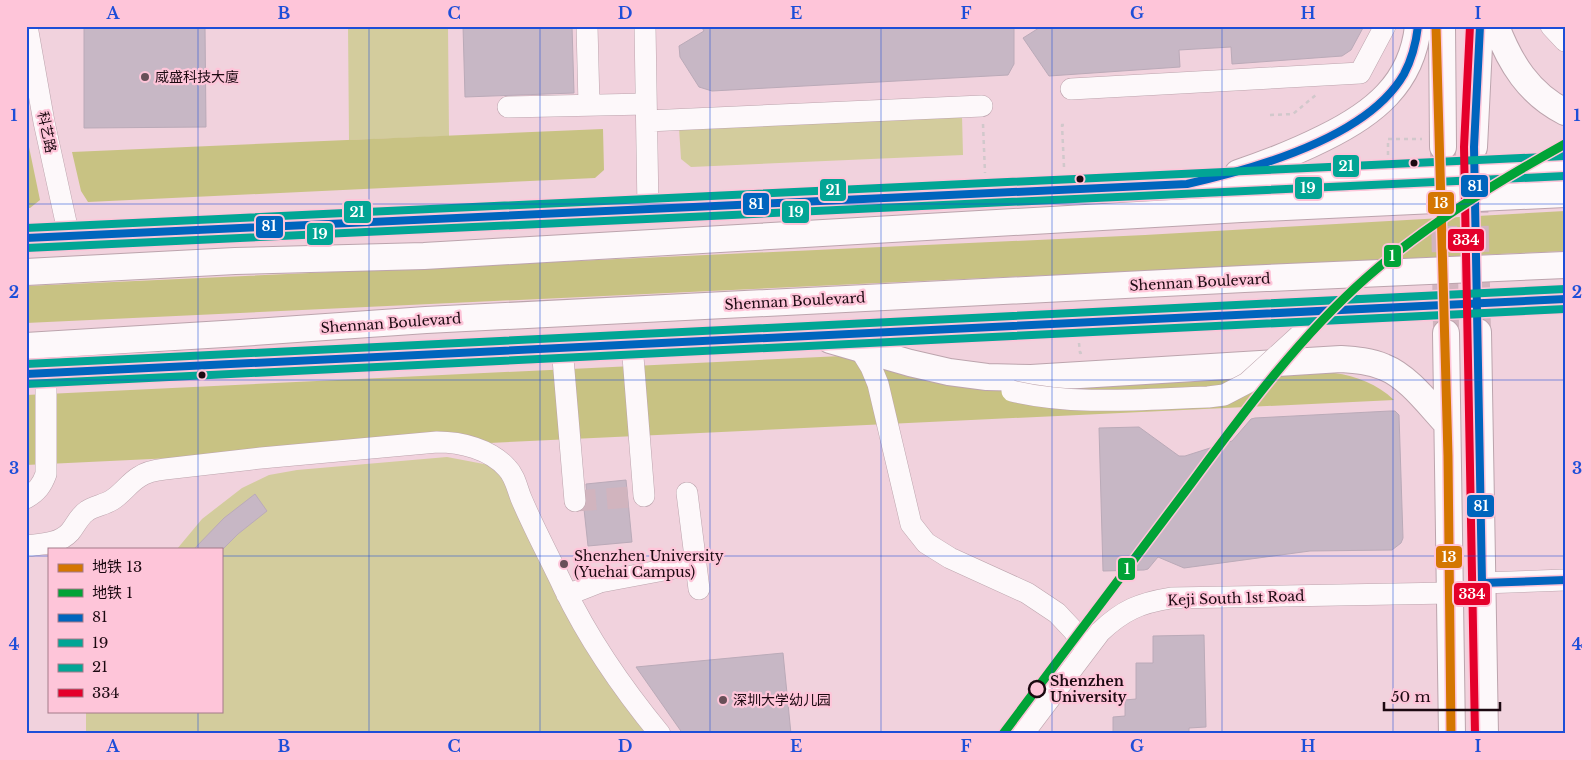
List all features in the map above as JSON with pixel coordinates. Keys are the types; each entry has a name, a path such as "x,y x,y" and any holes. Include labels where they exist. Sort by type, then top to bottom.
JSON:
{"main road":[{"path":"1187,184 1224,177 1266,164 1346,127 1379,103 1400,79 1413,54 1418,26"},
{"path":"1436,143 1442,26"},
{"path":"1474,148 1480,26"},
{"path":"1496,26 1503,45 1519,74 1536,92 1552,105 1565,112"},
{"path":"26,238 1565,166"},
{"path":"26,272 235,261 424,256 1241,209 1565,194"},
{"path":"806,202 1028,221"},
{"path":"235,261 578,213"},
{"name":"Shennan Boulevard","path":"26,346 240,334 426,320 1118,285 1565,265"},
{"path":"989,326 1118,285"},
{"path":"36,373 1565,299"},
{"path":"1478,332 1485,734"},
{"path":"1446,333 1452,734"},
{"path":"240,334 530,348"},
{"path":"810,335 936,370 986,377 1031,378 1341,358 1366,361 1385,367 1400,376 1447,424"}],"street":[{"name":"科艺路","path":"27,26 44,122 69,236"},
{"path":"587,26 589,105"},
{"path":"645,26 648,209"},
{"path":"1072,89 1360,73 1385,26"},
{"path":"1551,26 1565,41"},
{"path":"508,107 589,105 646,113 982,106"},
{"path":"936,370 1034,396 1084,401 1224,395 1247,382 1302,333 1344,309"},
{"path":"632,344 644,496"},
{"path":"562,347 575,501"},
{"path":"860,349 871,367 878,384 911,524 926,544 950,558 1027,593 1057,613 1087,649"},
{"path":"26,498 36,492 46,474 36,373"},
{"path":"26,546 50,544 60,540 70,532 78,518 88,510 112,500 128,488 138,477 165,468 427,443 453,442 472,447 491,456 506,467 515,481 521,498 567,595 591,639 640,710 660,734"},
{"path":"687,493 699,589"},
{"path":"567,595 600,582 696,564"},
{"path":"1482,583 1565,580"},
{"name":"Keji South 1st Road","path":"1023,734 1100,632 1130,608 1152,601 1171,598 1450,593"}],"path":[{"path":"1270,115 1293,114 1340,75"},
{"path":"982,106 986,192"},
{"path":"1064,167 1062,125 1067,125"},
{"path":"1388,159 1388,139 1436,143"},
{"path":"1079,337 1080,353 1085,352"}],"shaded area":[{"path":"348,26 448,26 449,136 349,140"},
{"path":"962,116 963,155 691,167 681,159 679,128"},
{"path":"603,129 604,170 595,178 88,202 81,191 72,152"},
{"path":"26,147 29,147 40,200 30,208 26,208"},
{"path":"1565,211 1565,251 26,323 26,286 1145,235"},
{"path":"863,355 971,378 1334,373 1351,376 1366,382 1381,389 1394,400 26,465 26,395"},
{"path":"447,457 489,465 502,474 649,734 86,734 86,712 222,712 222,548 178,548 202,519 242,488 269,475 297,470"}],"building":[{"path":"463,26 572,26 574,93 465,97"},
{"path":"701,26 1014,26 1014,64 1008,75 712,91 699,87 680,57 679,46 704,31"},
{"path":"1042,26 1364,26 1351,50 1342,56 1232,64 1231,47 1179,50 1180,67 1049,76 1023,38"},
{"name":"威盛科技大廈","path":"84,27 205,27 206,127 84,128"},
{"path":"1395,411 1399,415 1403,538 1401,543 1392,550 1310,551 1184,568 1158,557 1148,569 1103,571 1099,428 1139,427 1179,456 1185,456 1232,441 1251,419 1255,418"},
{"path":"626,480 632,542 588,546 584,509 587,500 586,484"},
{"path":"255,494 267,511 238,534 223,549 195,548 224,518"},
{"path":"1204,635 1206,727 1189,728 1189,734 1113,734 1113,717 1125,716 1125,700 1136,699 1136,663 1153,663 1153,636"},
{"name":"深圳大学幼儿园","path":"783,653 791,734 683,734 636,667"}],"tunnel":[{"path":"1443,148 1446,327"},
{"path":"1474,148 1478,332"},
{"path":"575,501 644,496"}],"metro line":[{"name":"13","path":"1436,26 1448,456 1451,734"},
{"name":"1","path":"1003,734 1250,406 1317,326 1366,278 1413,240 1487,190 1565,144"}],"transit line":[{"name":"81","path":"26,238 1187,184 1214,178 1276,159 1337,133 1364,116 1387,96 1404,74 1413,51 1418,26"},
{"name":"334","path":"1470,26 1464,147 1475,734"},
{"name":"81","path":"1480,26 1474,147 1482,583 1565,580"},
{"name":"21","path":"26,228 1565,156"},
{"name":"19","path":"26,248 1565,176"},
{"name":"21","path":"26,364 1565,289"},
{"name":"81","path":"26,374 1565,299"},
{"name":"19","path":"26,384 1565,309"}],"place":[{"name":"威盛科技大廈","path":"145,77"},
{"name":"Shenzhen University (Yuehai Campus)","path":"564,564"},
{"name":"Shenzhen University","path":"1037,689"},
{"name":"深圳大学幼儿园","path":"723,700"}]}
